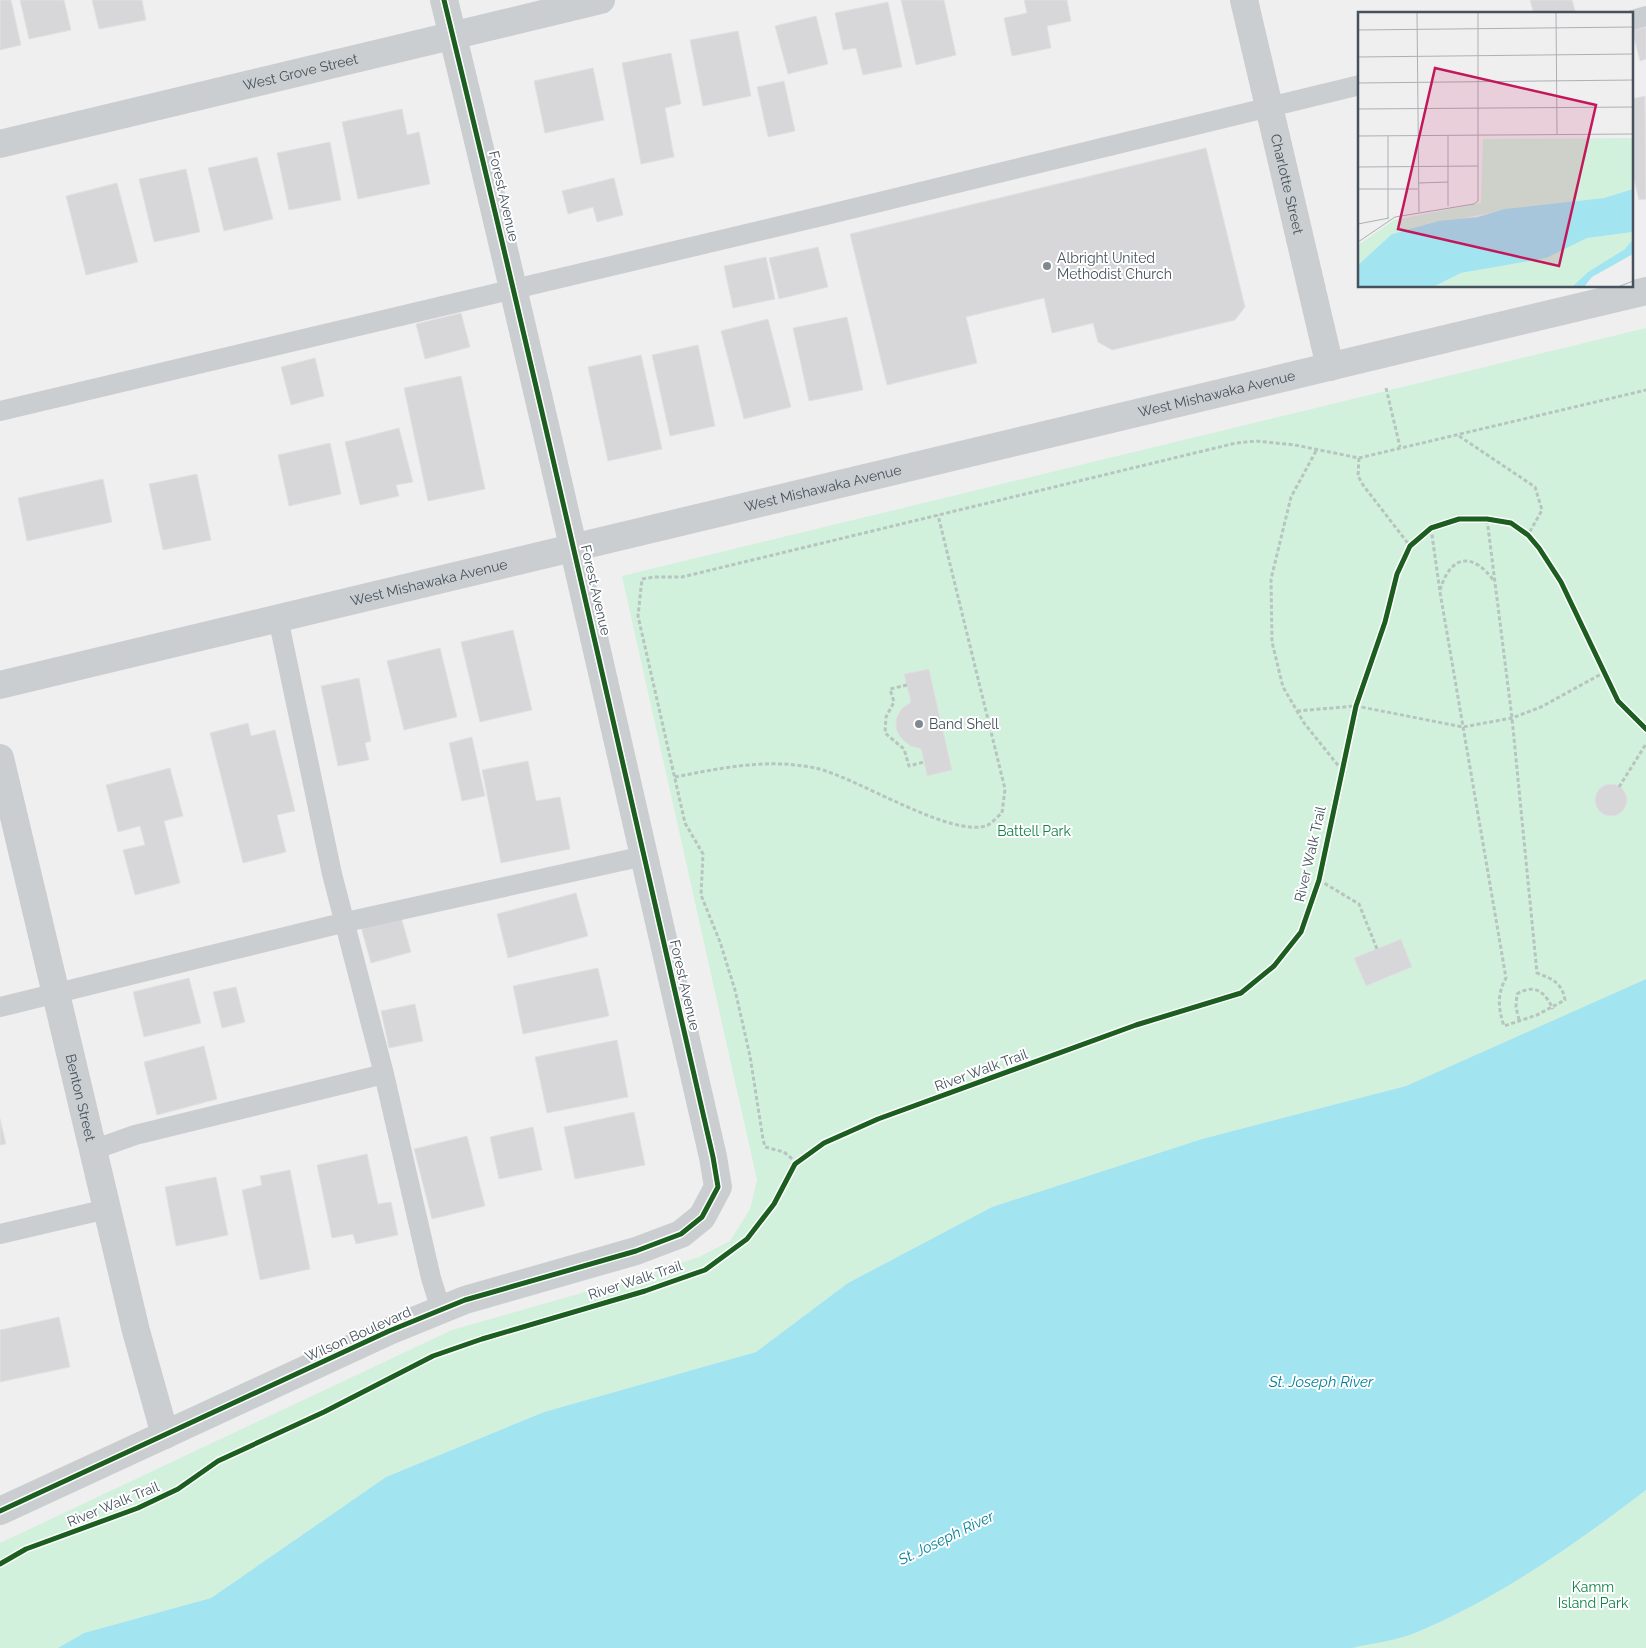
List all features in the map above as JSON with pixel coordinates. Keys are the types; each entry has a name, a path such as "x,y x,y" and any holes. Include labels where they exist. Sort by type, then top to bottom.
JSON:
{"main road":[{"name":"West Mishawaka Avenue","path":"0,685 1646,291"}],"street":[{"name":"Forest Avenue","path":"444,0 485,162 513,290 575,547 711,1147 718,1187"},
{"name":"West Grove Street","path":"0,144 601,0"},
{"name":"Charlotte Street","path":"1244,0 1330,367"},
{"name":"Benton Street","path":"0,758 136,1331 165,1435"},
{"name":"Wilson Boulevard","path":"0,1511 389,1331 465,1300 636,1250 682,1234 702,1217 718,1187"}],"lane":[{"path":"0,411 513,290 1358,85"},
{"path":"278,618 332,874 384,1074 431,1278 442,1310"},
{"path":"0,1007 346,922 644,856"},
{"path":"93,1150 135,1135 384,1074"},
{"path":"0,1234 107,1209"}],"path":[{"path":"1386,386 1400,448"},
{"path":"797,1163 784,1152 765,1147 750,1056 735,990 720,942 701,895 703,854 685,822 638,616 642,579 654,576 682,577 1236,443 1256,441 1295,445 1316,451 1359,458 1459,436 1646,390"},
{"path":"1459,436 1535,487 1542,510 1528,536"},
{"path":"1316,451 1291,497 1270,579 1272,642 1283,687 1297,711 1341,769"},
{"path":"1359,458 1358,476 1363,485 1412,545 1407,553"},
{"path":"675,777 740,765 786,764 825,771 961,826 988,825 1002,813 1006,789 938,515"},
{"path":"1478,519 1495,520"},
{"path":"1432,528 1440,592 1506,978 1499,991 1500,1012 1504,1026 1553,1009 1565,1000 1563,990 1554,980 1537,973 1512,718 1487,519"},
{"path":"1425,534 1432,528 1441,525"},
{"path":"1522,531 1534,542"},
{"path":"1440,592 1446,573 1456,563 1471,560 1484,567 1495,581"},
{"path":"1599,665 1607,680"},
{"path":"1297,711 1356,706 1463,728 1512,718 1541,708 1603,673"},
{"path":"907,685 890,689 894,702 886,717 885,733 904,749 909,766 924,762"},
{"path":"1354,715 1359,697"},
{"path":"1619,787 1646,744"},
{"path":"1339,778 1343,760"},
{"path":"1319,880 1359,904 1378,948"},
{"path":"1519,1020 1516,1007 1517,994 1526,989 1536,988 1546,995 1553,1009"},
{"path":"791,1172 797,1163 804,1158"}],"green space":[{"name":"Battell Park","path":"1646,328 1646,979 1406,1086 1202,1139 992,1207 848,1283 756,1352 544,1412 386,1477 211,1598 84,1633 58,1648 0,1648 0,1543 452,1330 641,1276 699,1257 730,1241 750,1209 757,1180 622,576"},
{"name":"Kamm Island Park","path":"1646,1490 1646,1648 1352,1648 1408,1636 1476,1604 1535,1569 1591,1531"}],"water":[{"name":"St. Joseph River","path":"1646,979 1646,1490 1591,1531 1506,1587 1446,1619 1408,1636 1352,1648 58,1648 84,1633 211,1598 386,1477 544,1412 756,1352 848,1283 992,1207 1202,1139 1406,1086"}],"building":[{"path":"0,0 11,0 21,45 0,50"},
{"path":"20,0 64,0 71,30 29,39"},
{"path":"92,0 142,0 146,20 99,29"},
{"path":"901,0 944,0 956,55 916,65"},
{"path":"1024,0 1067,0 1071,21 1047,26 1051,48 1012,56 1004,18 1027,13"},
{"path":"1530,0 1572,0 1575,12 1533,12"},
{"path":"888,2 902,67 863,75 856,48 843,50 835,13"},
{"path":"816,16 828,64 788,74 775,26"},
{"path":"1646,27 1646,59 1640,61 1634,38 1634,30"},
{"path":"738,31 751,96 703,106 690,40"},
{"path":"671,53 681,104 665,108 674,157 641,164 622,63"},
{"path":"593,68 604,120 545,133 534,81"},
{"path":"784,81 795,131 768,137 757,87"},
{"path":"1645,96 1646,199 1639,200 1634,179 1634,99"},
{"path":"402,109 407,135 419,132 430,184 358,199 342,122"},
{"path":"330,142 341,200 289,210 277,153"},
{"name":"Albright United Methodist Church","path":"1206,148 1245,307 1235,320 1112,350 1098,342 1093,323 1052,333 1044,298 966,317 977,363 887,385 850,234"},
{"path":"257,157 273,219 224,231 208,168"},
{"path":"186,169 200,232 154,242 139,179"},
{"path":"614,178 623,215 597,222 593,207 568,214 562,191"},
{"path":"117,183 138,262 86,275 66,196"},
{"path":"818,247 828,287 779,299 769,258"},
{"path":"766,257 775,299 733,308 724,266"},
{"path":"461,313 470,347 425,359 416,324"},
{"path":"847,317 863,390 809,401 793,328"},
{"path":"768,319 791,407 744,419 721,331"},
{"path":"698,345 715,426 670,436 652,355"},
{"path":"641,355 662,449 608,461 588,367"},
{"path":"315,358 324,396 291,405 281,367"},
{"path":"461,376 485,489 428,501 404,388"},
{"path":"399,428 413,482 396,485 399,496 360,505 345,442"},
{"path":"330,443 341,494 289,506 278,455"},
{"path":"197,474 211,540 163,550 149,484"},
{"path":"103,479 112,522 27,541 18,498"},
{"path":"513,630 532,710 480,722 461,642"},
{"path":"440,648 457,717 404,730 387,661"},
{"name":"Band Shell","path":"929,669 952,770 927,776 921,749 910,746 901,738 896,729 896,719 901,709 911,702 904,674"},
{"path":"359,678 371,741 365,743 369,760 338,766 321,686"},
{"path":"248,723 251,736 275,730 295,811 277,815 286,852 243,863 210,733"},
{"path":"472,737 485,796 462,801 449,743"},
{"path":"528,761 536,801 560,797 570,849 501,863 482,770"},
{"path":"170,768 183,816 164,821 180,883 135,895 123,850 145,845 140,826 118,832 106,785"},
{"path":"1611,784 1622,789 1627,800 1622,811 1611,816 1600,811 1595,800 1600,789"},
{"path":"576,893 588,936 508,958 497,914"},
{"path":"401,917 411,952 371,963 361,927"},
{"path":"1401,939 1412,967 1366,986 1354,958"},
{"path":"598,968 609,1016 523,1034 513,986"},
{"path":"189,978 201,1023 144,1037 133,992"},
{"path":"236,987 245,1022 222,1028 213,992"},
{"path":"415,1004 423,1041 389,1048 381,1011"},
{"path":"617,1040 628,1097 547,1113 535,1057"},
{"path":"204,1046 217,1099 157,1115 144,1062"},
{"path":"634,1112 645,1165 575,1179 564,1127"},
{"path":"0,1119 6,1144 0,1145"},
{"path":"533,1127 542,1170 499,1179 490,1137"},
{"path":"467,1136 485,1206 432,1219 414,1149"},
{"path":"367,1154 378,1204 391,1202 398,1235 356,1244 353,1234 332,1238 317,1165"},
{"path":"290,1170 310,1269 260,1280 242,1190 262,1185 260,1176"},
{"path":"216,1177 228,1235 176,1246 165,1187"},
{"path":"59,1317 70,1367 0,1382 0,1330"}],"cycle path":[{"path":"0,1511 389,1331 465,1300 636,1251 681,1234 702,1217 718,1187 713,1157 580,578 444,0"},
{"name":"River Walk Trail","path":"0,1564 26,1549 138,1508 178,1489 218,1461 324,1412 433,1356 482,1339 645,1291 705,1270 747,1239 774,1204 795,1164 824,1143 878,1119 1136,1025 1241,993 1274,966 1301,932 1319,880 1356,706 1385,622 1397,574 1410,546 1431,528 1459,519 1487,519 1511,523 1528,535 1539,548 1561,582 1618,701 1646,729"}],"place":[{"name":"Albright United Methodist Church","path":"1047,266"},
{"name":"Band Shell","path":"919,724"}]}
